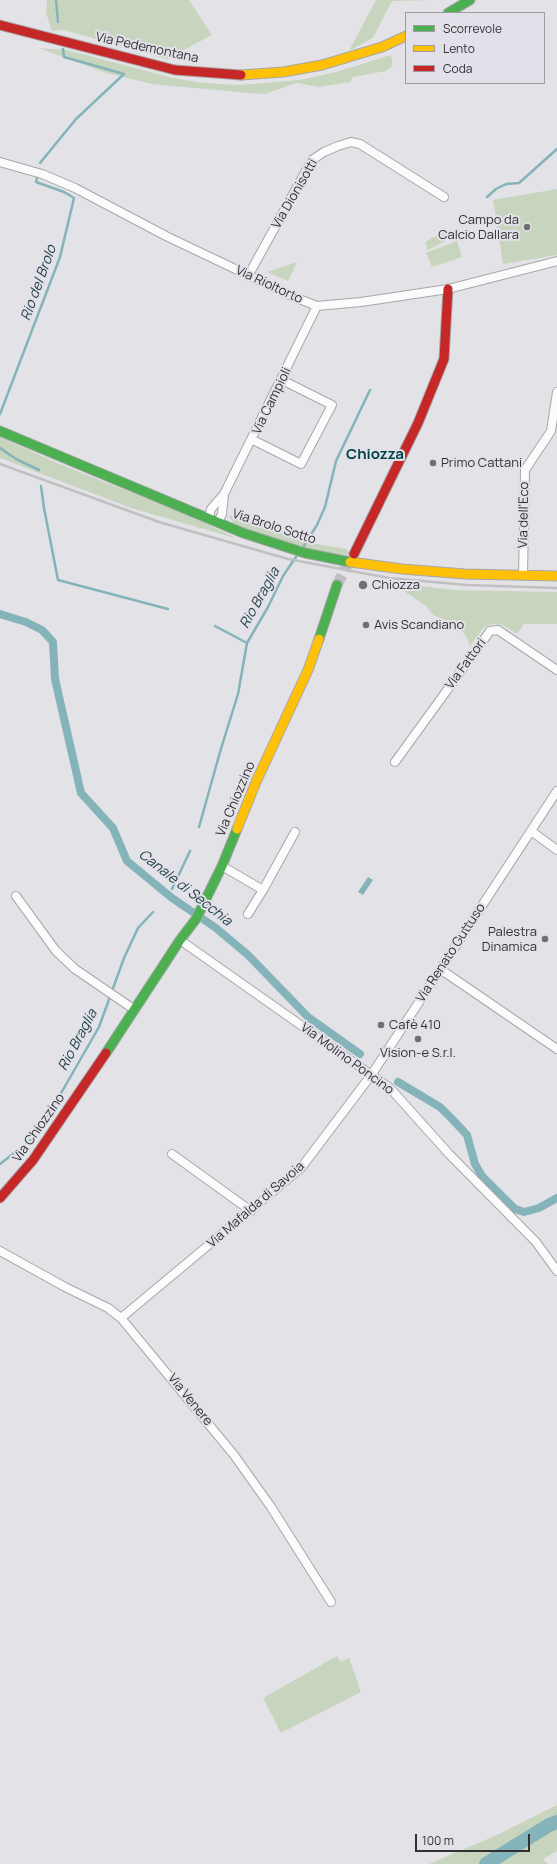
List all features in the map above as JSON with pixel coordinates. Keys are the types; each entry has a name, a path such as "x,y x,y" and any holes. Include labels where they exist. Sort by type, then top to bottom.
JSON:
{"main road":[{"path":"450,12 470,0"},
{"name":"Via Pedemontana","path":"0,25 175,70 203,74 235,75 283,72 322,65 362,54 405,36"},
{"path":"354,554 418,423 444,359 448,289"},
{"name":"Via Brolo Sotto","path":"0,431 234,529 305,553 350,562 402,569 557,576"},
{"name":"Via Chiozzino","path":"0,1198 33,1160 136,1010 180,940 198,915 222,866 256,782 308,670 337,585"}],"street":[{"name":"Via Dionisotti","path":"248,276 312,160 331,149 351,142 360,144 444,197"},
{"name":"Via Rioltorto","path":"0,162 42,174 75,188 168,237 248,276 317,306 361,302 448,289 557,261"},
{"name":"Via Campioli","path":"218,522 220,505 224,494 253,440 317,306"},
{"path":"253,440 301,464 332,404 282,380"},
{"name":"Via dell'Eco","path":"523,575 525,470 551,431 557,392"},
{"name":"Via Campioli","path":"209,518 211,509 220,505"},
{"path":"194,511 220,505 234,529"},
{"name":"Via Fattori","path":"395,762 490,631 498,630 557,670"},
{"name":"Via Renato Guttuso","path":"372,1074 557,792"},
{"path":"531,831 557,850"},
{"path":"248,914 295,832"},
{"path":"222,866 263,890"},
{"path":"16,896 56,950 75,969 136,1010"},
{"name":"Via Molino Poncino","path":"180,940 390,1088 454,1159 536,1242 557,1271"},
{"path":"440,969 557,1049"},
{"name":"Via Mafalda di Savoia","path":"121,1318 301,1168 372,1074"},
{"path":"172,1154 251,1211"},
{"name":"Via Venere","path":"0,1251 65,1287 108,1308 121,1318 234,1455 271,1507 331,1602"}],"green space":[{"path":"47,0 189,0 212,35 167,59 64,30 52,31 46,13"},
{"path":"376,0 439,0 392,1 373,38 349,51"},
{"path":"39,48 67,50 173,78 204,83 239,85 300,80 336,72 391,55 393,65 386,71 353,77 350,82 319,87 297,83 265,94 152,84 106,73"},
{"name":"Campo da Calcio Dallara","path":"557,189 557,255 503,264 493,200"},
{"path":"445,231 449,239 428,250 425,242"},
{"path":"457,241 462,257 432,267 426,253"},
{"path":"297,262 288,281 267,272"},
{"path":"0,437 64,466 186,514 238,539 131,508 0,458"},
{"path":"228,515 311,543 347,549 349,556 297,548 234,524"},
{"path":"395,583 454,590 557,592 557,624 524,624 517,634 503,625 493,624 484,627 470,646 467,638 457,624 433,615 426,606 395,585"},
{"path":"337,1656 341,1662 349,1658 361,1692 281,1733 263,1698"},
{"path":"557,1805 557,1851 543,1859 548,1864 429,1864 497,1835"}],"water":[{"path":"368,877 373,880 363,895 358,892"}],"waterway":[{"name":"Rio del Brolo","path":"56,0 58,22"},
{"name":"Rio del Brolo","path":"40,163 76,119 124,74 64,57 63,49"},
{"name":"Rio Braglia","path":"487,197 496,189 506,184 519,183 557,149"},
{"name":"Rio del Brolo","path":"0,414 60,257 74,198 64,192 36,182 37,178"},
{"name":"Rio Braglia","path":"302,549 317,525 325,507 336,461 370,390"},
{"name":"Rio del Brolo","path":"0,448 16,459 39,470"},
{"name":"Rio del Brolo","path":"41,486 58,580 168,609"},
{"name":"Rio Braglia","path":"199,827 238,694 247,643 268,607 283,576 298,554"},
{"name":"Canale di Secchia","path":"0,614 26,622 42,630 53,642 55,679 81,793 113,828 127,861 172,898 216,928 248,955 308,1017 360,1054"},
{"name":"Rio del Brolo","path":"215,626 247,643"},
{"name":"Rio Braglia","path":"172,889 190,851"},
{"name":"Rio Braglia","path":"0,1164 37,1135 99,1027 124,958 138,928 153,912"},
{"name":"Canale di Secchia","path":"398,1082 440,1107 467,1135 475,1164 482,1176 515,1209 524,1212 539,1208 557,1198"},
{"path":"486,1864 549,1825 557,1822"}],"tunnel":[{"path":"337,585 353,554"}],"railway":[{"path":"0,464 159,522 288,559 389,578 467,585 557,588"}],"traffic: fast":[{"path":"450,12 470,0"},
{"path":"0,431 243,533 305,553 350,562"},
{"path":"319,639 337,585"},
{"path":"106,1053 180,940 196,919 222,866 237,829"}],"traffic: slow":[{"path":"241,75 283,72 322,65 382,47 405,36"},
{"path":"350,562 402,569 465,574 557,576"},
{"path":"237,829 256,782 308,670 319,639"}],"traffic: jam":[{"path":"0,25 175,70 241,75"},
{"path":"354,554 418,423 444,359 448,289"},
{"path":"0,1198 33,1160 106,1053"}],"place":[{"name":"Campo da Calcio Dallara","path":"527,227"},
{"name":"Primo Cattani","path":"433,463"},
{"name":"Chiozza","path":"363,585"},
{"name":"Avis Scandiano","path":"366,625"},
{"name":"Palestra Dinamica","path":"545,939"},
{"name":"Cafè 410","path":"381,1025"},
{"name":"Vision-e S.r.l.","path":"418,1039"}],"district":[{"name":"Chiozza","path":"375,455"}]}
